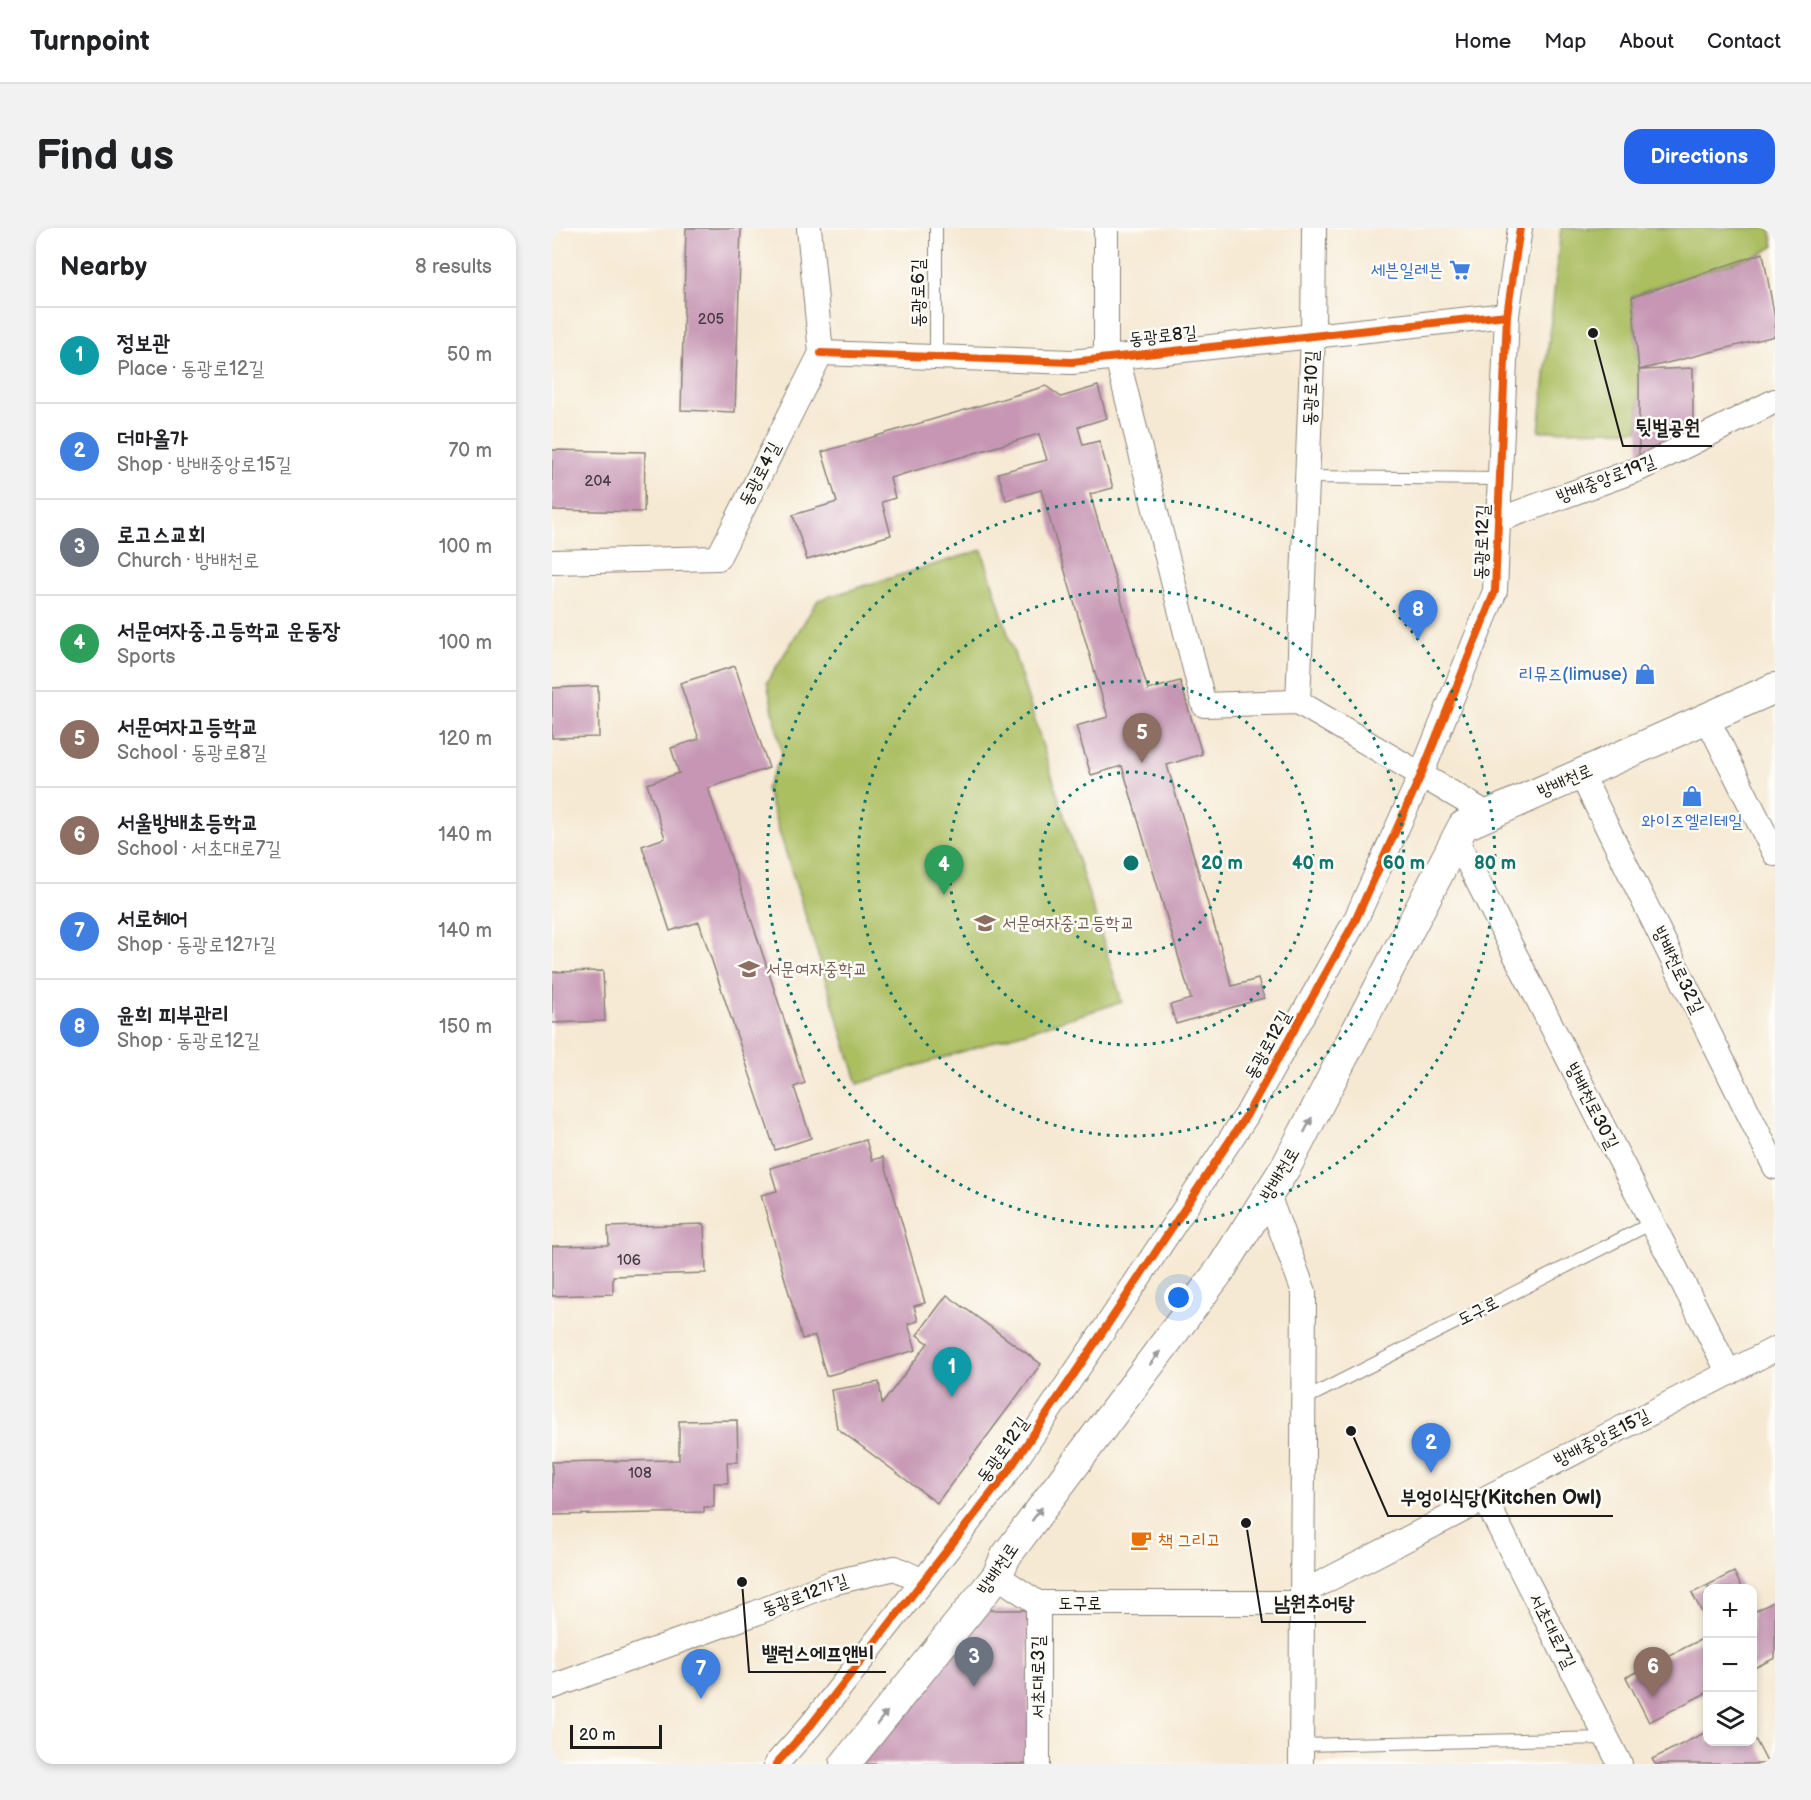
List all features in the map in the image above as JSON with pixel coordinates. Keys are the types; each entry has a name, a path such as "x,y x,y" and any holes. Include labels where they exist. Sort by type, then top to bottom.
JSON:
{"street":[{"path":"809,228 821,352"},
{"name":"동광로8길","path":"1106,228 1112,357 1204,705 1298,702"},
{"name":"동광로10길","path":"1298,702 1314,335 1314,228"},
{"name":"동광로12길","path":"776,1764 811,1725 1007,1473 1246,1116 1354,921 1421,775 1495,591 1507,315 1520,228"},
{"name":"동광로8길","path":"821,352 1072,362 1507,315"},
{"name":"동광로4길","path":"552,562 718,558 821,352"},
{"name":"방배중앙로19길","path":"1498,520 1639,469 1775,401"},
{"name":"방배천로","path":"845,1764 997,1576 1006,1556 1221,1269 1293,1154 1463,826 1775,688"},
{"path":"1298,702 1489,815"},
{"path":"1707,718 1775,854"},
{"name":"방배천로32길","path":"1581,774 1775,1167"},
{"name":"방배천로30길","path":"1456,839 1729,1372"},
{"path":"1268,1195 1304,1292 1301,1754"},
{"name":"방배중앙로15길","path":"1302,1598 1485,1499 1775,1349"},
{"name":"서초대로7길","path":"1485,1499 1620,1764"},
{"name":"동광로12가길","path":"552,1687 756,1613 831,1583 895,1568 923,1581"},
{"path":"997,1576 1038,1603"},
{"name":"도구로","path":"1038,1603 1302,1598"},
{"name":"서초대로3길","path":"1038,1603 1038,1764"}],"lane":[{"name":"동광로6길","path":"936,228 936,357"},
{"path":"1307,477 1500,479"},
{"name":"도구로","path":"1303,1400 1652,1223"},
{"path":"1301,1754 1606,1738"}],"green space":[{"path":"1561,228 1770,228 1774,246 1763,253 1664,284 1632,297 1639,370 1639,430 1539,431"},
{"path":"982,550 1122,1002 858,1084 766,789 782,754 767,682 818,600"}],"building":[{"path":"686,228 741,228 735,412 681,410"},
{"path":"1763,253 1775,319 1775,336 1639,370 1632,297"},
{"path":"1693,368 1693,442 1639,469 1639,370"},
{"path":"1046,386 1061,397 1098,386 1107,418 1078,427 1083,445 1099,441 1113,488 1090,494 1148,690 1180,681 1202,754 1167,765 1232,986 1258,979 1264,998 1176,1024 1170,1005 1191,999 1122,766 1091,775 1076,726 1108,717 1041,490 1006,500 998,473 1047,460 1039,434 890,478 895,498 882,502 891,535 807,560 793,515 837,502 822,452"},
{"path":"552,450 645,452 644,512 552,510"},
{"name":"서문여자중학교","path":"735,666 769,768 708,788 805,1083 794,1087 811,1138 775,1150 699,922 670,931 642,846 665,838 647,784 679,773 671,748 699,739 680,683"},
{"path":"598,686 599,737 552,738 552,688"},
{"path":"603,971 605,1021 552,1023 552,972"},
{"path":"866,1140 872,1160 883,1157 925,1303 914,1306 918,1321 908,1324 916,1350 826,1376 815,1336 802,1339 761,1195 777,1191 770,1168"},
{"path":"704,1224 706,1273 613,1276 613,1294 552,1296 552,1246 609,1245 608,1227"},
{"path":"947,1295 1041,1364 937,1503 837,1428 831,1390 879,1382 882,1404 928,1343 917,1335"},
{"path":"737,1420 738,1462 727,1462 728,1483 714,1483 714,1507 704,1507 704,1512 552,1515 552,1462 679,1460 679,1421"},
{"path":"1734,1572 1740,1584 1710,1584"},
{"path":"1703,1588 1703,1614 1692,1593"},
{"path":"1775,1601 1775,1658 1757,1667 1757,1638 1757,1610"},
{"path":"981,1610 1029,1610 1029,1764 856,1764"},
{"path":"1703,1638 1703,1695 1649,1722 1626,1677"},
{"path":"1703,1734 1703,1746 1757,1746 1757,1743 1768,1764 1655,1764 1652,1759"}],"cycle path":[{"path":"776,1764 811,1725 1007,1473 1246,1116 1355,921 1421,775 1495,591 1507,315 1520,228"},
{"path":"821,353 1072,362 1507,315"}],"place":[{"name":"세븐일레븐","path":"1460,270"},
{"name":"뒷벌공원","path":"1593,333"},
{"name":"윤희 피부관리","path":"1418,640"},
{"name":"리뮤즈(limuse)","path":"1645,674"},
{"name":"서문여자고등학교","path":"1142,763"},
{"name":"와이즈엘리테일","path":"1692,796"},
{"name":"서문여자중.고등학교 운동장","path":"944,895"},
{"name":"서문여자중·고등학교","path":"985,923"},
{"name":"서문여자중학교","path":"749,969"},
{"name":"정보관","path":"952,1397"},
{"name":"부엉이식당(Kitchen Owl)","path":"1351,1431"},
{"name":"더마올가","path":"1431,1473"},
{"name":"남원추어탕","path":"1246,1523"},
{"name":"책 그리고","path":"1141,1540"},
{"name":"밸런스에프앤비","path":"742,1582"},
{"name":"로고스교회","path":"974,1687"},
{"name":"서울방배초등학교","path":"1653,1697"},
{"name":"서로헤어","path":"701,1699"}]}
